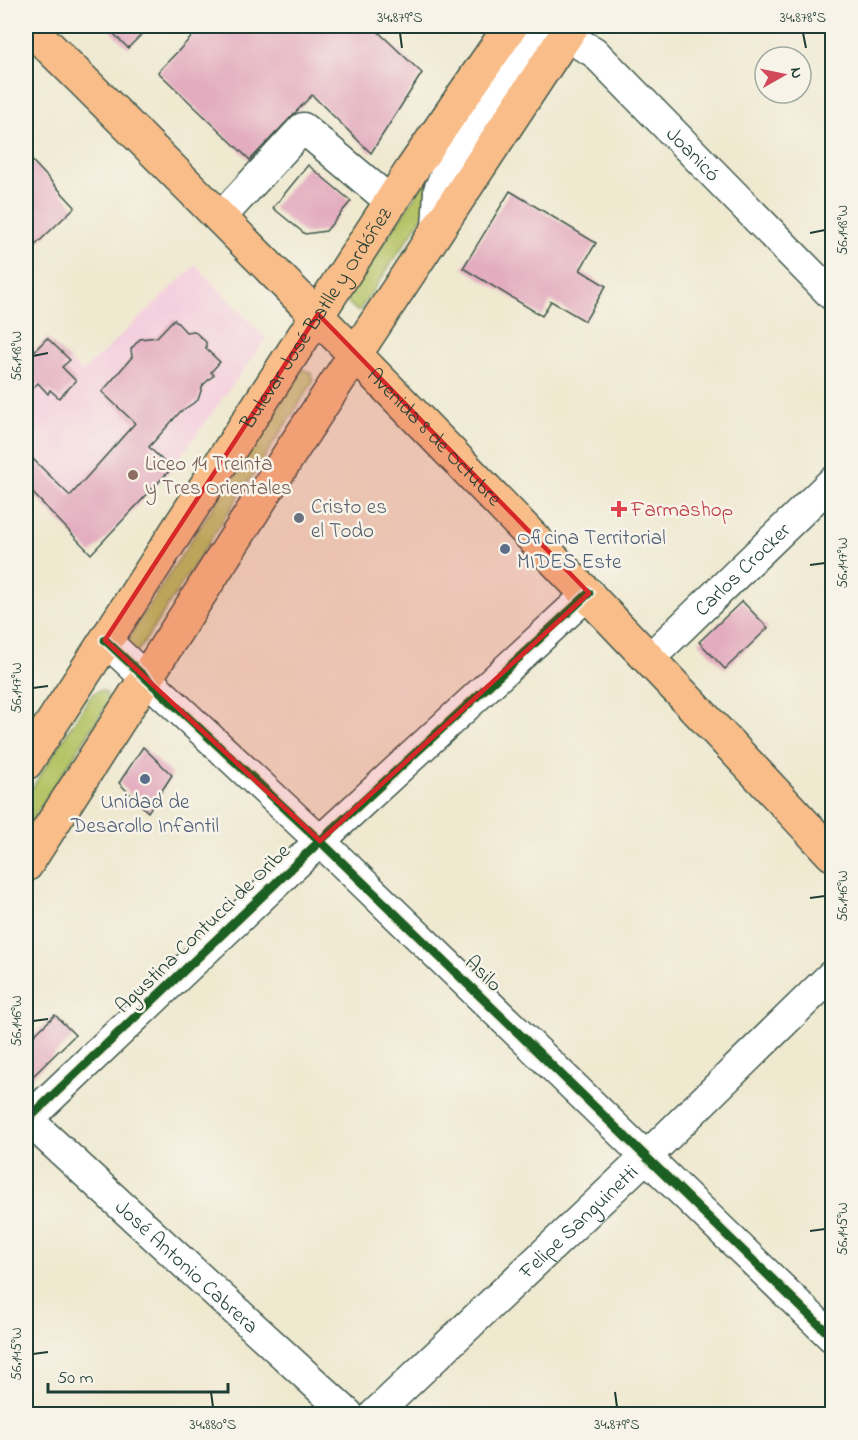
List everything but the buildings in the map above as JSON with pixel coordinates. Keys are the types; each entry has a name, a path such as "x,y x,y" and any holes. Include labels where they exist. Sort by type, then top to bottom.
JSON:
{"main road":[{"name":"Avenida 8 de Octubre","path":"28,26 318,314 589,593 832,854"},
{"name":"Bulevar José Batlle y Ordóñez","path":"26,763 391,202 511,26"},
{"path":"26,865 437,230 562,29"}],"street":[{"path":"437,230 440,190 445,176 520,63 529,40 528,26"},
{"name":"Joanicó","path":"562,29 594,52 832,295"},
{"path":"221,217 303,128 391,202"},
{"name":"Carlos Crocker","path":"650,658 832,482"},
{"name":"Agustina Contucci de Oribe","path":"26,1119 320,841 589,593"},
{"name":"Asilo","path":"105,640 320,841 832,1337"},
{"name":"Felipe Sanguinetti","path":"375,1414 647,1156 832,975"},
{"name":"José Antonio Cabrera","path":"26,1119 348,1414"}],"highlighted area":[{"path":"318,314 589,593 320,841 105,640"}],"shaded area":[{"path":"196,265 266,339 171,469 91,554 26,486 26,360 47,338 82,372"}],"green space":[{"path":"444,151 426,210 360,310 357,311 346,301"},
{"path":"303,369 311,373 313,382 137,652 127,645 136,625"},
{"path":"100,690 106,692 109,702 26,830 26,800 32,788 92,694"}],"cycle path":[{"path":"26,1118 27,1120 320,841 589,593"},
{"path":"105,640 320,841 832,1337"}],"place":[{"name":"Liceo 14 Treinta y Tres Orientales","path":"133,475"},
{"name":"Farmashop","path":"619,509"},
{"name":"Cristo es el Todo","path":"299,518"},
{"name":"Oficina Territorial MIDES Este","path":"505,549"},
{"name":"Unidad de Desarollo Infantil","path":"145,779"}]}
